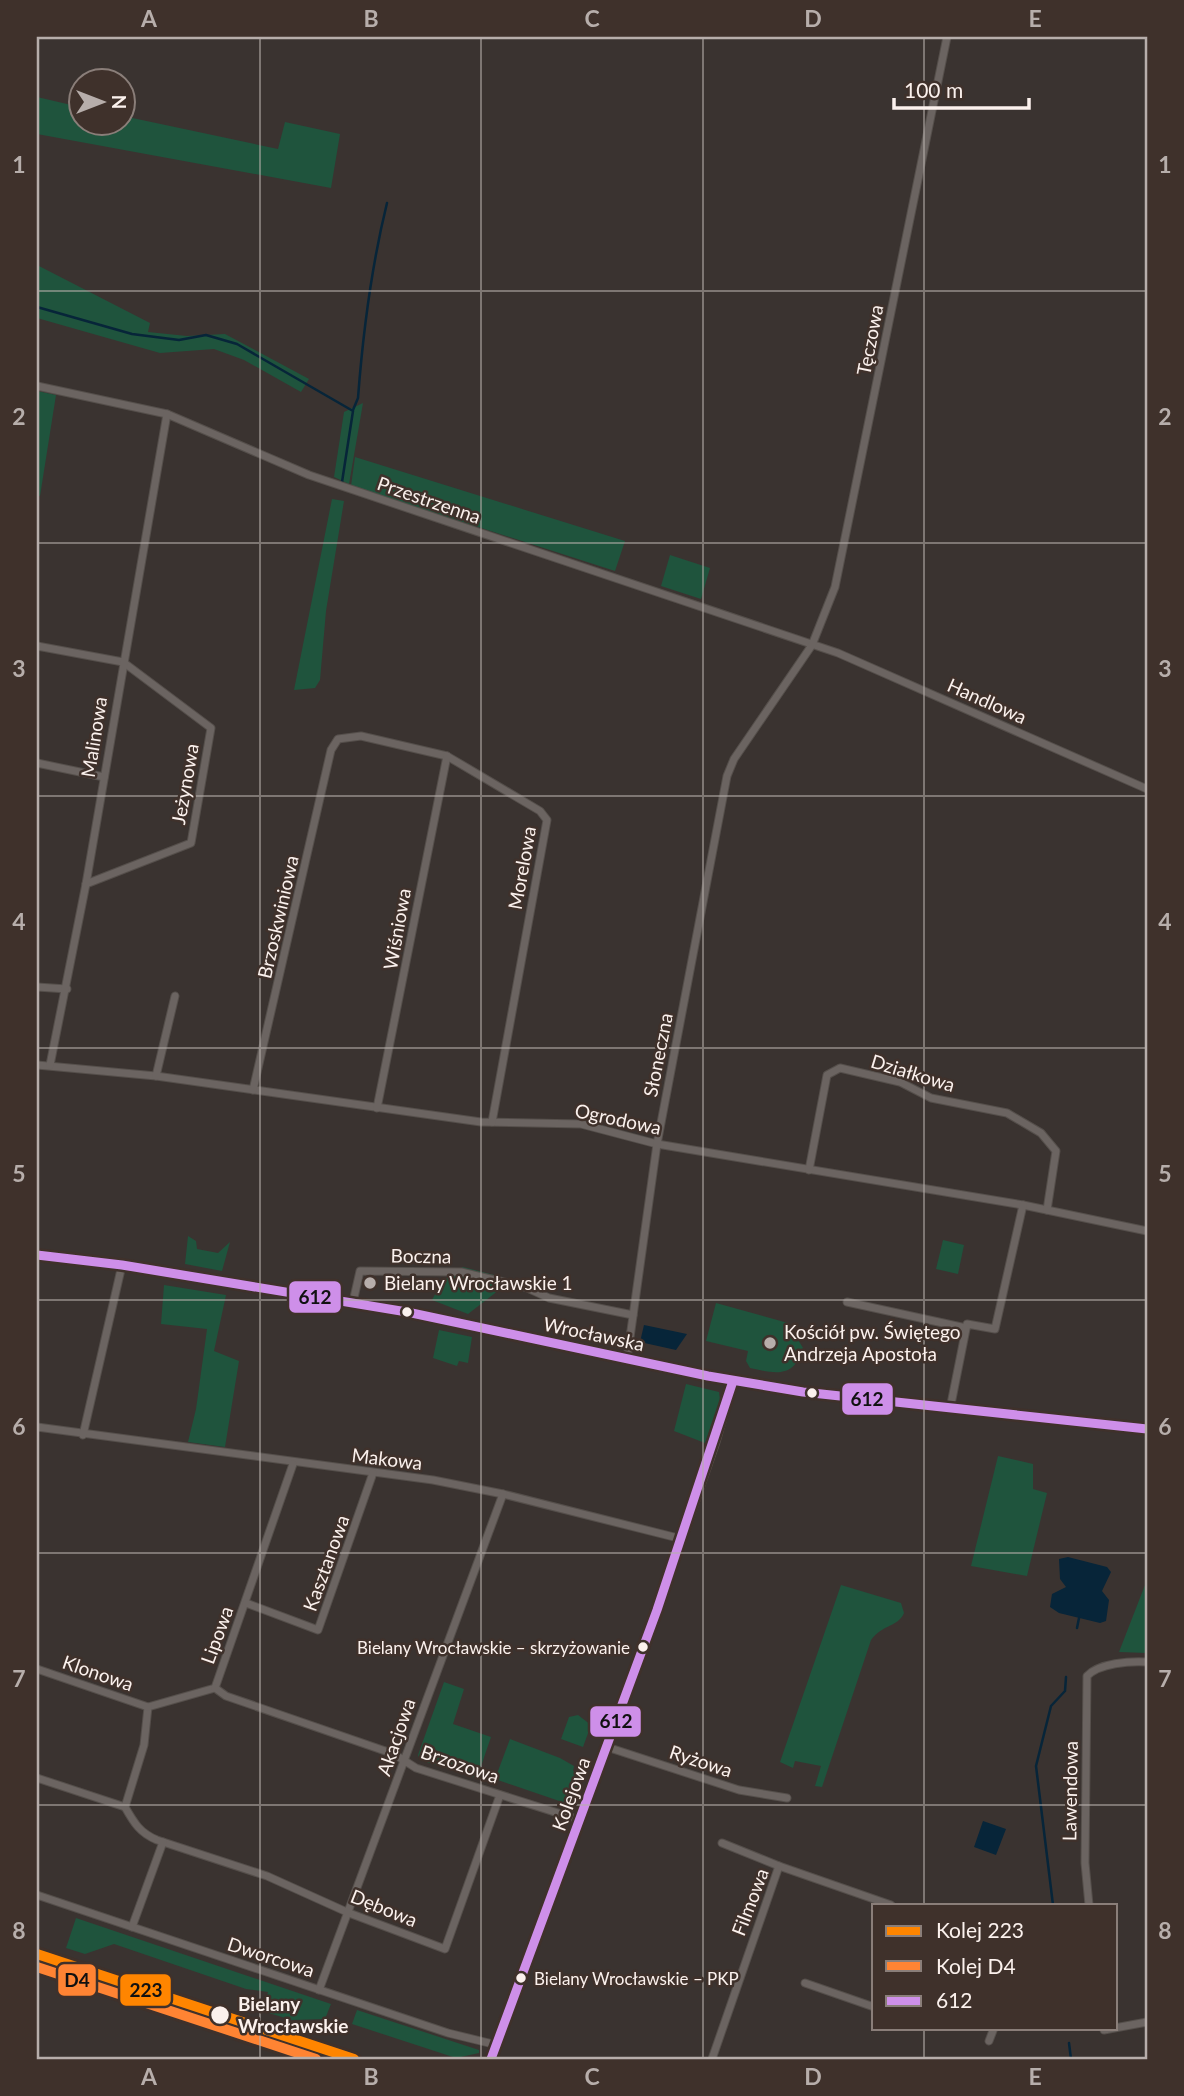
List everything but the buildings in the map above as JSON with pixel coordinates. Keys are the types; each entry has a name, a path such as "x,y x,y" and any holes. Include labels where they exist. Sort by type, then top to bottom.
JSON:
{"main road":[{"name":"Wrocławska","path":"37,1255 122,1265 353,1303 733,1381 950,1409 1147,1429"},
{"name":"Kolejowa","path":"496,2055 682,1539 733,1381"}],"street":[{"name":"Tęczowa","path":"734,759 812,645 835,587 947,37"},
{"name":"Przestrzenna","path":"37,386 167,414 309,475 812,645"},
{"name":"Malinowa","path":"50,1065 86,884 167,414"},
{"name":"Handlowa","path":"812,645 864,663 1147,789"},
{"path":"37,646 123,662"},
{"name":"Jeżynowa","path":"86,884 191,844 211,728 123,662"},
{"name":"Morelowa","path":"331,750 338,740 352,735 447,756 540,811 547,820 492,1122"},
{"name":"Brzoskwiniowa","path":"253,1090 331,750"},
{"name":"Wiśniowa","path":"377,1108 447,756"},
{"name":"Słoneczna","path":"627,1359 657,1144 723,799 734,759"},
{"path":"37,763 104,777"},
{"path":"37,987 67,989"},
{"path":"156,1076 175,996"},
{"name":"Ogrodowa","path":"37,1065 156,1076 492,1122 581,1124 657,1144 1023,1205 1147,1231"},
{"name":"Działkowa","path":"809,1170 827,1075 840,1068 901,1082 931,1098 1007,1113 1041,1133 1056,1152 1047,1210"},
{"path":"950,1409 967,1324 995,1329 1023,1205"},
{"path":"82,1435 122,1265"},
{"name":"Boczna","path":"353,1303 356,1277 360,1271 441,1270 525,1287 549,1298 633,1315"},
{"path":"847,1302 966,1328"},
{"name":"Makowa","path":"37,1427 293,1464 433,1480 503,1494 682,1539"},
{"name":"Lipowa","path":"148,1707 215,1688 293,1464"},
{"name":"Kasztanowa","path":"246,1603 318,1630 373,1474"},
{"name":"Akacjowa","path":"319,1990 503,1494"},
{"name":"Lawendowa","path":"1089,1904 1085,1863 1087,1676 1092,1671 1127,1662 1147,1662"},
{"name":"Klonowa","path":"37,1669 148,1707"},
{"name":"Brzozowa","path":"215,1688 226,1696 405,1760 416,1768 580,1820"},
{"path":"125,1807 144,1745 148,1707"},
{"name":"Ryżowa","path":"607,1747 739,1790 787,1798"},
{"path":"37,1778 125,1807 142,1834 160,1841 132,1927"},
{"name":"Dębowa","path":"160,1841 267,1876 349,1913 445,1949 500,1795"},
{"path":"722,1843 779,1866"},
{"name":"Filmowa","path":"712,2059 779,1866 888,1904"},
{"name":"Dworcowa","path":"37,1895 448,2033 496,2055"},
{"path":"805,1983 872,2006"},
{"path":"1118,2028 1147,2022"},
{"path":"989,2042 993,2030"}],"green space":[{"path":"37,97 66,104 66,136 136,136 136,119 278,149 285,122 340,134 331,188 37,134"},
{"path":"37,265 150,323 148,332 187,336 225,334 309,379 301,392 244,360 214,349 160,353 37,318"},
{"path":"37,391 56,395 40,496 37,495"},
{"path":"363,403 349,484 334,477 344,412"},
{"path":"355,457 625,541 615,571 351,486"},
{"path":"332,499 344,501 326,611 320,680 315,688 294,690"},
{"path":"670,555 710,568 701,599 661,586"},
{"path":"188,1236 196,1241 197,1249 218,1253 230,1242 222,1271 185,1264"},
{"path":"943,1240 964,1245 958,1274 936,1269"},
{"path":"463,1267 498,1276 499,1290 468,1314 432,1300 442,1281"},
{"path":"164,1285 226,1295 214,1351 239,1361 225,1447 188,1442 196,1409 207,1329 161,1324"},
{"path":"716,1303 788,1323 803,1348 795,1365 783,1372 750,1368 746,1361 748,1351 706,1341"},
{"path":"439,1330 472,1337 468,1363 459,1361 457,1366 433,1358"},
{"path":"686,1384 719,1392 720,1401 705,1443 674,1431"},
{"path":"998,1456 1033,1464 1033,1489 1047,1493 1027,1576 971,1566"},
{"path":"1147,1560 1147,1653 1119,1652 1145,1585"},
{"path":"841,1585 901,1603 904,1613 898,1621 880,1631 871,1640 822,1787 815,1786 821,1766 795,1761 793,1768 780,1762"},
{"path":"444,1682 464,1689 453,1724 491,1737 477,1778 420,1760 418,1755"},
{"path":"578,1715 591,1725 583,1747 561,1739 569,1717"},
{"path":"510,1739 560,1758 574,1766 573,1771 583,1775 571,1805 495,1779"},
{"path":"76,1918 331,2004 325,2019 292,2020 262,2011 268,1992 246,1989 114,1944 85,1954 66,1948"},
{"path":"357,2010 479,2050 479,2053 456,2058 352,2024"}],"water":[{"path":"644,1325 687,1334 676,1350 640,1342"},
{"path":"1068,1557 1107,1567 1111,1572 1102,1591 1109,1600 1106,1621 1100,1623 1059,1613 1050,1607 1052,1594 1066,1587 1060,1579 1059,1559"},
{"path":"983,1821 1006,1829 996,1855 974,1847"}],"waterway":[{"path":"353,410 358,398 368,300 387,203"},
{"path":"37,307 132,334 179,340 206,335 237,344 353,411 342,482"},
{"path":"1077,1628 1079,1618"},
{"path":"1053,1904 1036,1766 1051,1706 1065,1691 1066,1677"},
{"path":"1069,2043 1071,2059"}],"rail line":[{"name":"223","path":"37,1954 354,2059"},
{"name":"D4","path":"37,1967 316,2059"}],"transit line":[{"name":"612","path":"37,1255 122,1265 407,1312 708,1376 803,1392 1147,1429"},
{"name":"612","path":"491,2059 657,1610 733,1381"}],"place":[{"name":"Bielany Wrocławskie 1","path":"370,1283"},
{"name":"Kościół pw. Świętego Andrzeja Apostoła","path":"770,1343"},
{"name":"Bielany Wrocławskie – skrzyżowanie","path":"643,1647"},
{"name":"Bielany Wrocławskie – PKP","path":"521,1978"},
{"name":"Bielany Wrocławskie","path":"220,2015"}]}
